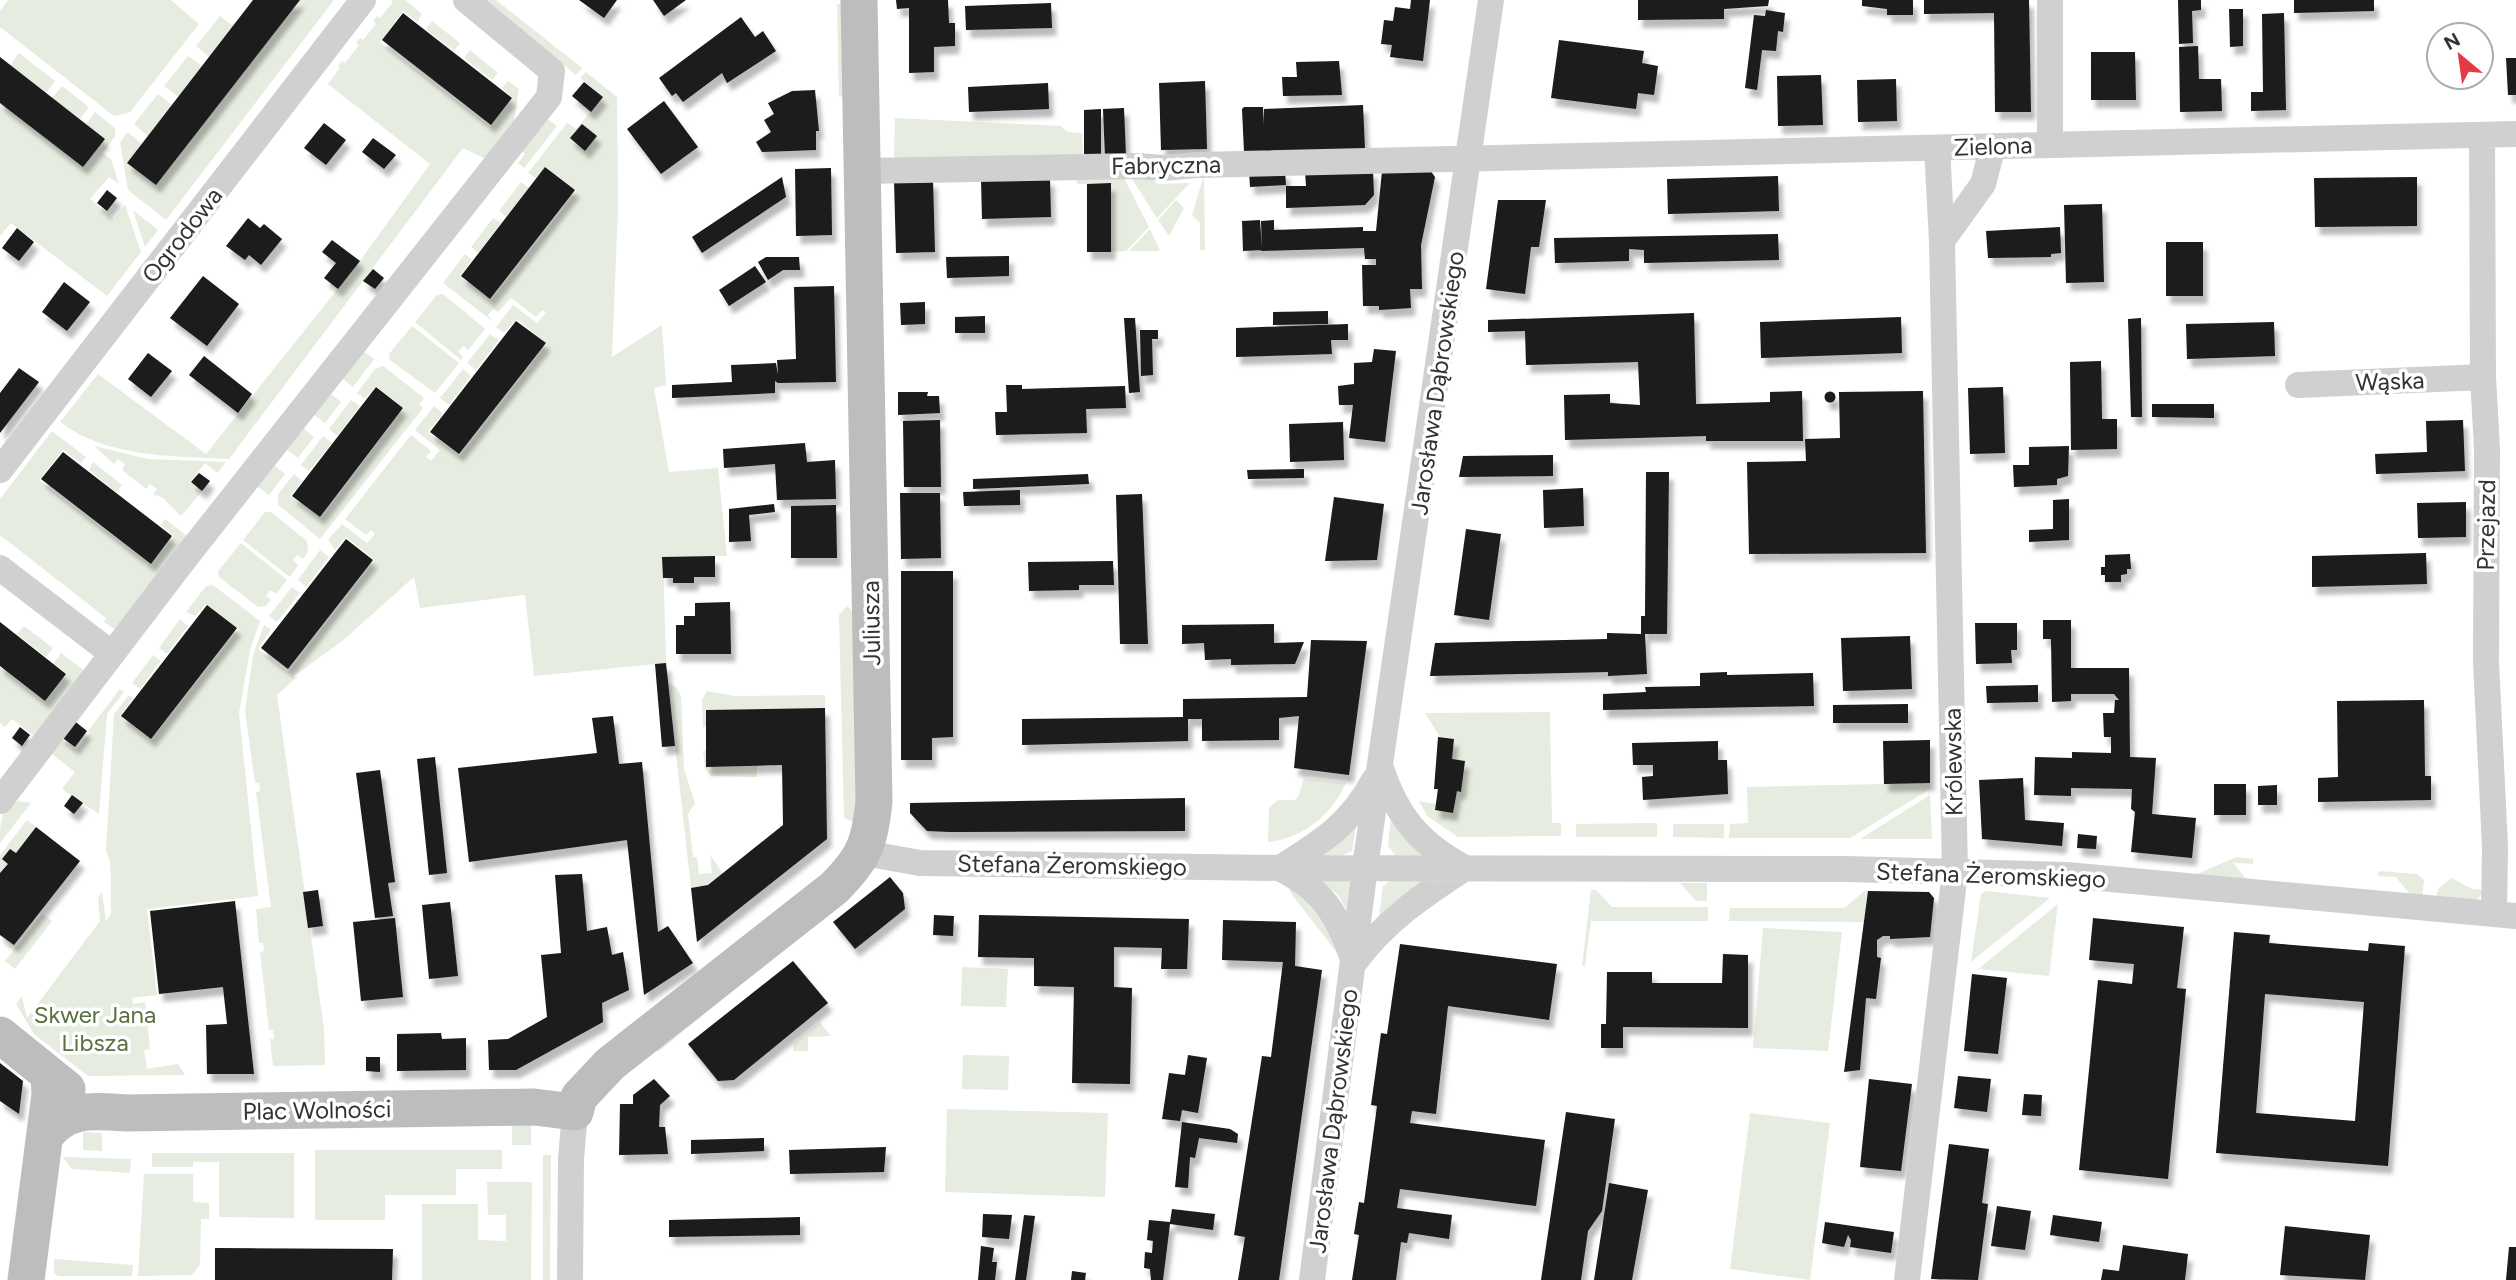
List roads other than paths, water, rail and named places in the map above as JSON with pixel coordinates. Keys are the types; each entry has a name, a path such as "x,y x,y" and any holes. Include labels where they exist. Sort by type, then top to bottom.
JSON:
{"street":[{"name":"Ogrodowa","path":"0,470 363,0"},
{"path":"0,801 111,653 548,97 552,71 466,0"},
{"name":"Juliusza","path":"575,1112 579,1097 610,1064 834,888 864,853 871,833 874,801 859,0"},
{"name":"Jarosława Dąbrowskiego","path":"1312,1280 1365,867 1491,0"},
{"path":"2050,0 2050,145"},
{"name":"Zielona","path":"1470,158 2516,134"},
{"name":"Przejazd","path":"2482,135 2483,377 2487,449 2486,662 2495,847 2505,915"},
{"path":"1942,241 1983,184 1993,146"},
{"name":"Królewska","path":"1906,1280 1955,872 1942,241 1937,148"},
{"name":"Fabryczna","path":"862,172 1137,166 1163,169 1197,165 1470,158"},
{"name":"Wąska","path":"2298,385 2483,377"},
{"path":"0,568 111,653"},
{"path":"1280,868 1348,820 1381,766"},
{"name":"Jarosława Dąbrowskiego","path":"1381,766 1399,813 1421,837 1465,868"},
{"name":"Stefana Żeromskiego","path":"864,853 920,863 2067,875 2505,915"},
{"name":"Jarosława Dąbrowskiego","path":"1280,868 1307,882 1328,904 1342,930 1354,963"},
{"path":"1354,963 1375,935 1408,905 1465,868"},
{"path":"0,1035 76,1096 104,1112"},
{"path":"26,1280 45,1136 49,1075"},
{"name":"Plac Wolności","path":"45,1136 66,1116 82,1111 534,1107 575,1112"},
{"path":"570,1280 571,1158 575,1112"}],"park label":[{"name":"Skwer Jana Libsza","path":"95,1028"}]}
